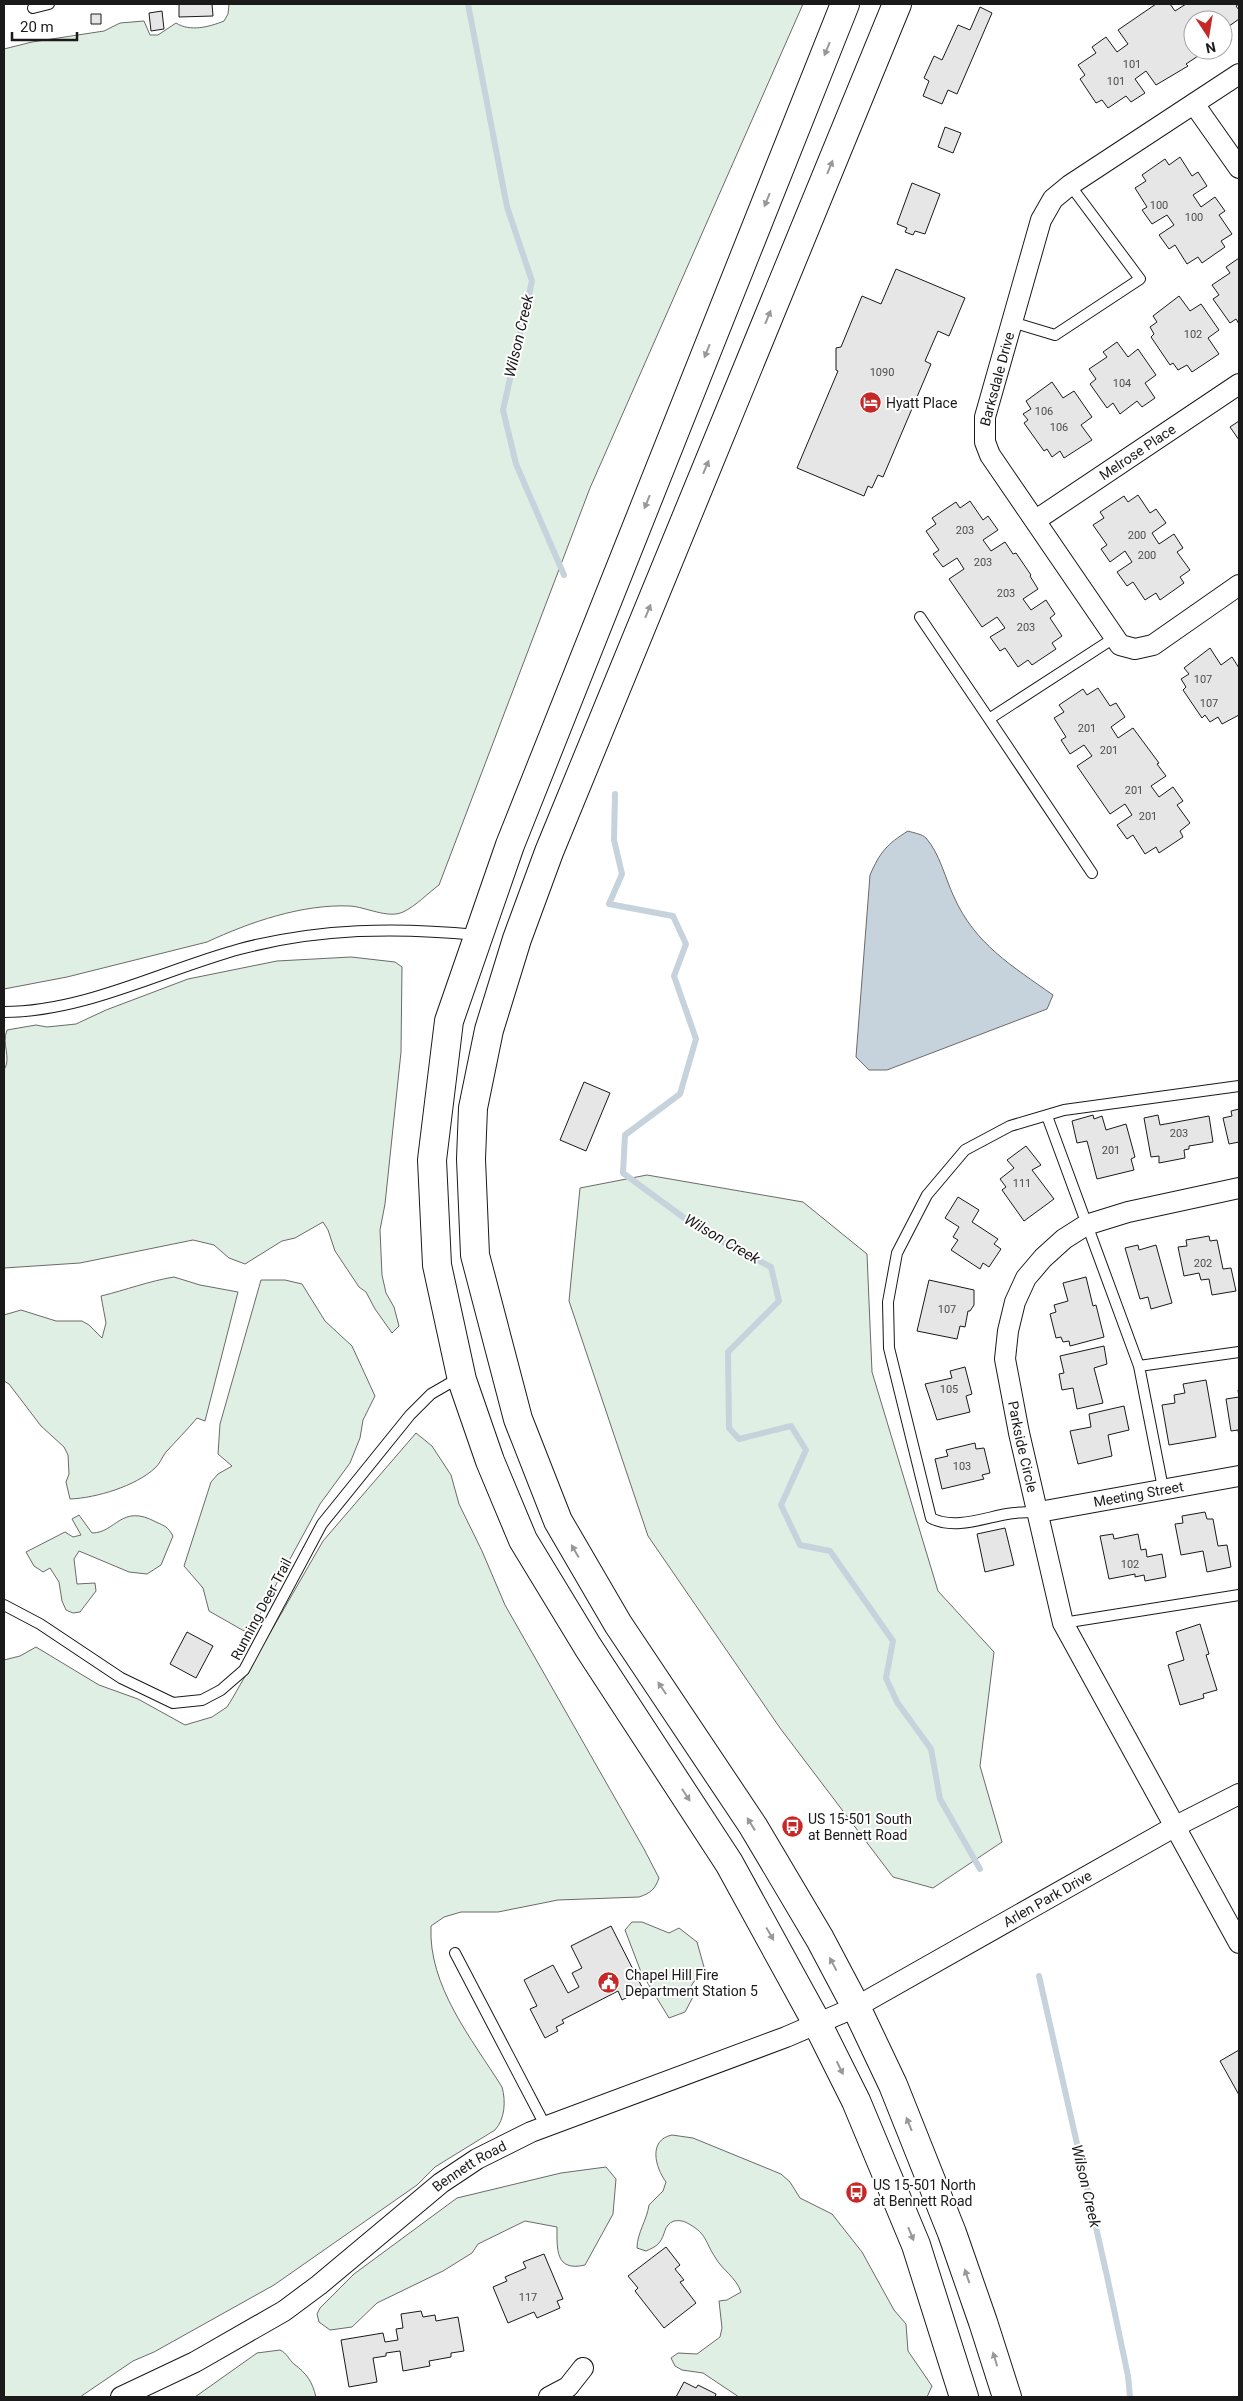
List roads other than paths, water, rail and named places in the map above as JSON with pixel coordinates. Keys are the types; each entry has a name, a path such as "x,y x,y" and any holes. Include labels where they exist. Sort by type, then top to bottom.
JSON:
{"highway":[{"path":"845,4 510,844 449,1021 432,1160 437,1265 462,1380 490,1460 523,1540 588,1648 729,1863 818,2025 856,2101 916,2245 964,2397"},
{"path":"896,4 549,852 517,939 489,1030 472,1108 471,1159 475,1255 518,1418 558,1521 618,1624 753,1826 820,1939 856,2007 893,2085 952,2233 983,2322 1006,2397"}],"street":[{"name":"Barksdale Drive","path":"1114,638 1036,520 990,456 983,430 989,399 1041,220 1053,199 1070,184 1239,74"},
{"path":"1194,104 1239,168"},
{"name":"Melrose Place","path":"1036,520 1239,384"},
{"path":"1114,638 1127,648 1146,648 1239,585"},
{"name":"Parkside Circle","path":"1239,1188 1128,1212 1086,1225 1064,1239 1043,1258 1026,1278 1016,1302 1008,1330 1005,1359 1009,1389 1039,1512 1063,1623 1239,1943"},
{"name":"Meeting Street","path":"1039,1512 1163,1488 1239,1476"},
{"name":"Arlen Park Drive","path":"856,2007 1174,1827 1239,1794"},
{"name":"Bennett Road","path":"121,2397 203,2358 284,2311 319,2285 441,2182 477,2159 546,2127 818,2025 856,2007"},
{"path":"549,2397 568,2386 583,2368"}],"lane":[{"path":"33,8 49,4"},
{"path":"1012,322 1055,335 1140,280 1070,184"},
{"path":"920,616 1092,873"},
{"path":"989,718 1114,638"},
{"path":"4,1012 27,1012 73,1002 125,988 241,949 296,938 350,931 419,930 478,936"},
{"path":"1039,1512 1010,1513 953,1524 939,1522 931,1518 889,1348 888,1302 897,1253 927,1195 965,1150 1010,1126 1064,1110 1239,1086"},
{"path":"1047,1116 1139,1366 1163,1488"},
{"path":"1139,1366 1239,1352"},
{"name":"Running Deer Trail","path":"4,1605 40,1624 121,1678 173,1703 202,1700 222,1690 244,1670 322,1524 410,1414 431,1394 450,1383 462,1380"},
{"path":"1063,1623 1239,1595"},
{"path":"455,1954 546,2127"}],"waterway":[{"name":"Wilson Creek","path":"468,4 507,207 532,281 503,410 516,464 564,575"},
{"name":"Wilson Creek","path":"615,794 614,840 622,874 609,904 673,916 686,944 674,976 696,1039 680,1094 625,1135 623,1173 702,1231 771,1267 779,1301 728,1352 729,1428 739,1439 791,1426 806,1450 781,1505 800,1545 830,1551 893,1641 886,1678 897,1702 931,1749 940,1799 980,1869"},
{"name":"Wilson Creek","path":"1039,1976 1107,2276 1128,2376 1130,2397"}],"place":[{"name":"Hyatt Place","path":"870,403"},
{"name":"US 15-501 South at Bennett Road","path":"792,1827"},
{"name":"Chapel Hill Fire Department Station 5","path":"609,1983"},
{"name":"US 15-501 North at Bennett Road","path":"857,2193"}]}
